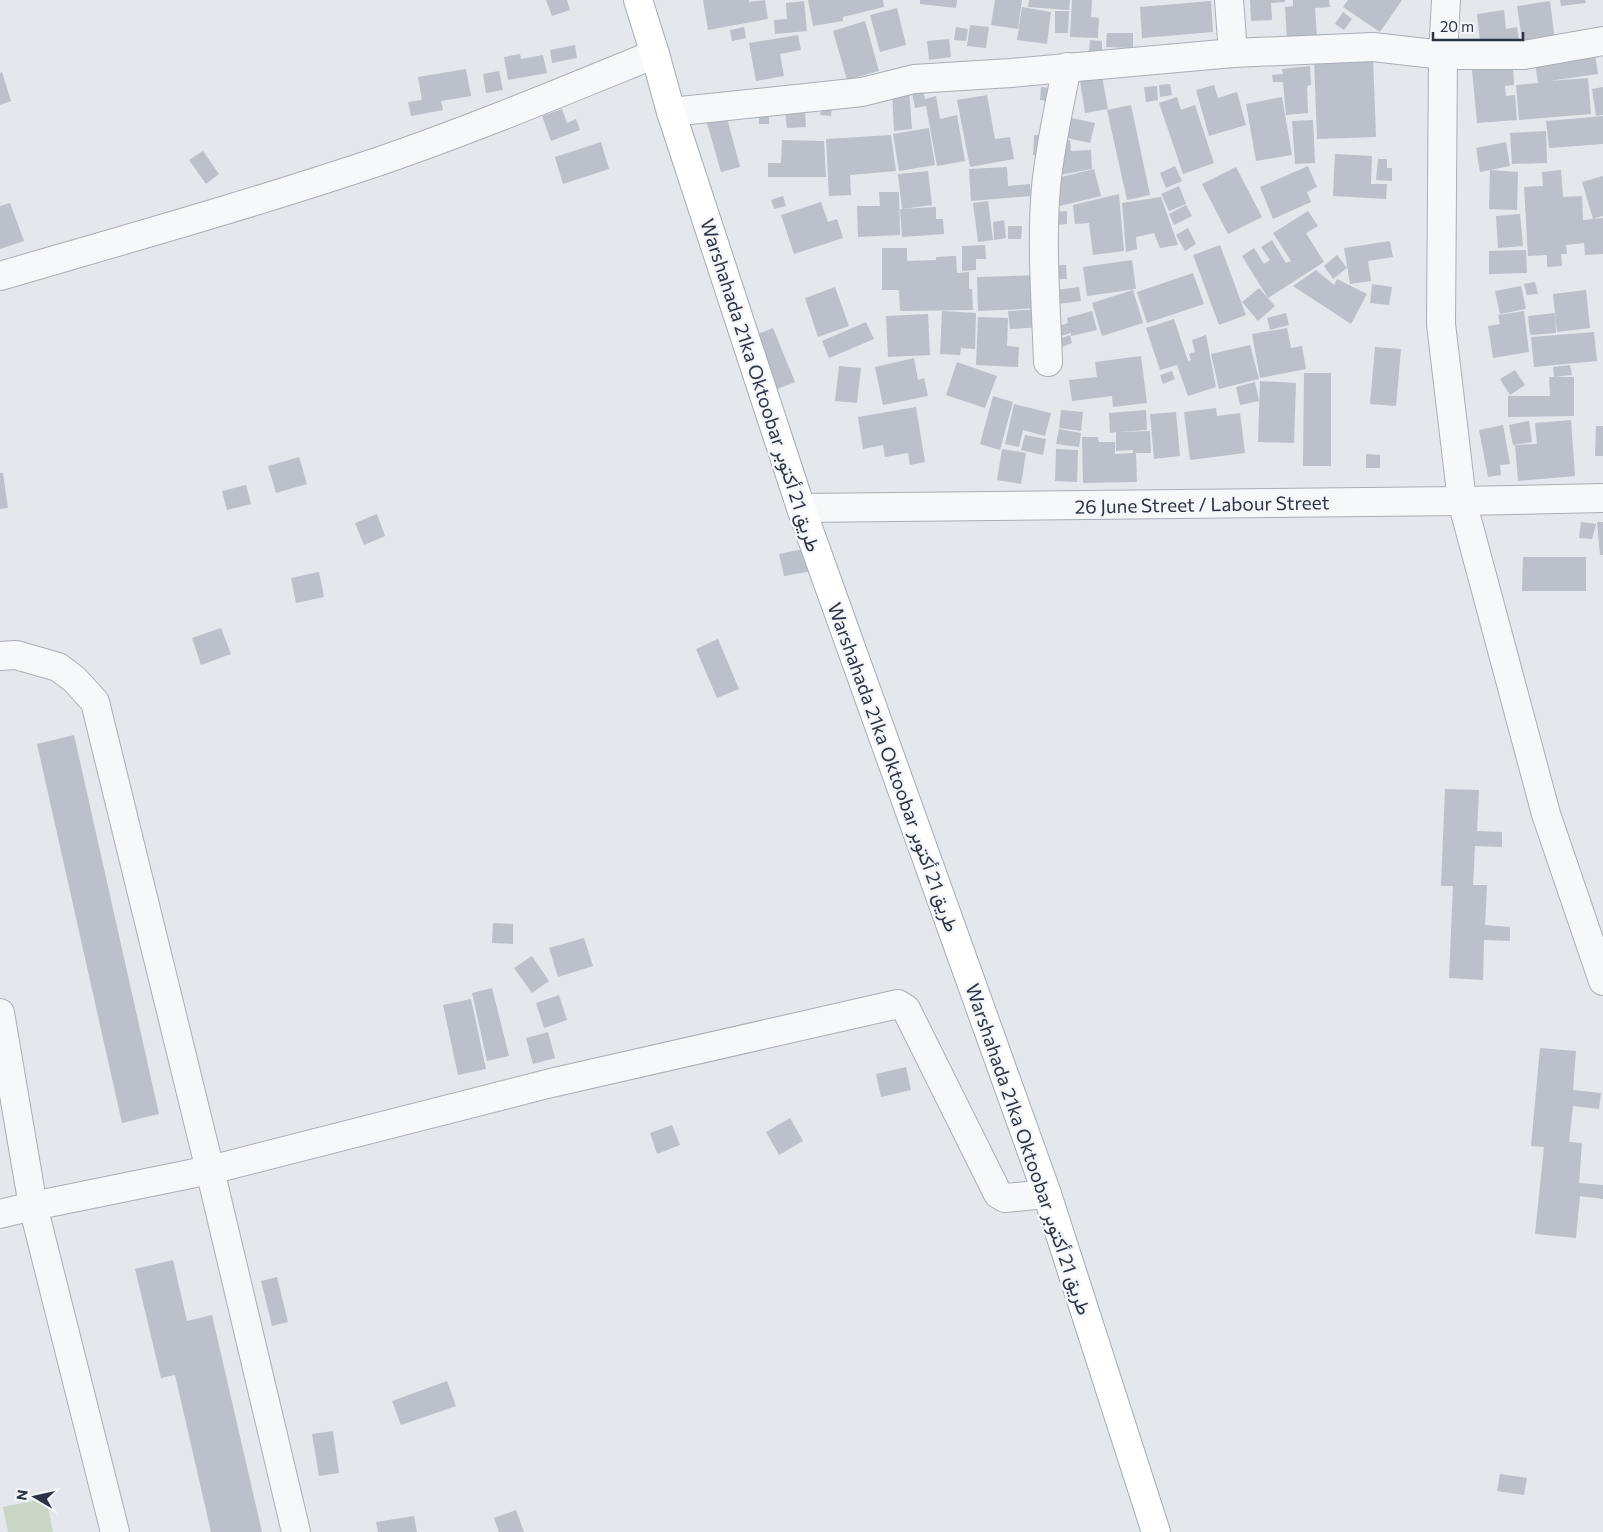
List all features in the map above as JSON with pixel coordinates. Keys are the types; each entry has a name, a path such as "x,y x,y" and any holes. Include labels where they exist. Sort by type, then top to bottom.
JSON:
{"main road":[{"name":"Warshahada 21ka Oktoobar طريق 21 أكتوبر","path":"638,0 671,112 800,508 1048,1194 1156,1532"}],"street":[{"path":"1229,0 1233,53"},
{"path":"1446,0 1443,55 1441,324 1462,501 1546,814 1603,981"},
{"path":"671,112 862,92 914,78 1011,72 1233,53 1373,47 1443,55 1524,55 1603,41"},
{"path":"0,276 205,217 381,160 541,100 655,54"},
{"path":"1048,362 1044,227 1046,187 1051,147 1068,67"},
{"name":"26 June Street / Labour Street","path":"800,508 1603,498"},
{"path":"0,656 16,655 58,667 74,679 95,702 210,1170 296,1532"},
{"path":"0,1214 210,1170 551,1083 898,1004 906,1009 998,1194 1005,1198 1048,1194"},
{"path":"0,1013 33,1206 115,1532"}],"green space":[{"path":"46,1498 53,1532 8,1532 3,1507"}],"building":[{"path":"546,0 567,0 570,10 552,16"},
{"path":"703,0 749,0 749,2 765,0 768,19 708,30"},
{"path":"808,0 883,0 884,7 843,17 843,21 813,26"},
{"path":"920,0 957,0 956,8 920,4"},
{"path":"995,0 1022,0 1018,29 991,25"},
{"path":"1029,0 1070,0 1069,10 1028,7"},
{"path":"1072,0 1092,0 1091,17 1099,18 1098,38 1070,37"},
{"path":"1250,0 1285,0 1285,2 1271,3 1272,20 1251,21"},
{"path":"1293,0 1329,0 1330,7 1315,8 1317,38 1287,40 1285,7 1293,6"},
{"path":"1348,0 1402,0 1380,32 1343,7"},
{"path":"1560,0 1585,0 1586,3 1561,6"},
{"path":"804,1 807,31 775,34 774,20 787,19 786,3"},
{"path":"1211,1 1213,32 1142,38 1140,7"},
{"path":"1550,1 1555,41 1523,46 1517,6"},
{"path":"1022,7 1051,12 1047,44 1017,40"},
{"path":"897,8 906,45 880,52 870,15"},
{"path":"1504,10 1506,29 1517,27 1520,46 1481,51 1477,14"},
{"path":"1055,11 1069,11 1068,33 1055,33"},
{"path":"1343,12 1352,19 1344,30 1335,24"},
{"path":"865,21 879,71 847,80 833,31"},
{"path":"970,25 989,27 986,48 967,46"},
{"path":"744,27 746,38 732,41 730,30"},
{"path":"956,27 968,29 966,41 954,40"},
{"path":"1107,33 1133,33 1133,48 1106,47"},
{"path":"798,35 801,50 780,54 784,76 756,81 749,43"},
{"path":"949,39 951,57 929,60 927,41"},
{"path":"1090,40 1102,41 1102,53 1089,52"},
{"path":"575,45 577,58 552,63 550,50"},
{"path":"520,54 521,59 543,55 547,73 508,80 504,57"},
{"path":"1595,54 1598,74 1549,81 1588,78 1591,114 1519,120 1516,85 1538,83 1535,62"},
{"path":"1373,58 1376,137 1317,139 1314,60"},
{"path":"1310,66 1311,85 1307,86 1308,113 1286,115 1283,82 1273,82 1272,75 1283,74 1282,69"},
{"path":"1513,66 1514,85 1505,86 1506,96 1515,95 1517,120 1477,123 1472,70"},
{"path":"466,69 471,96 441,101 443,110 411,116 408,102 422,100 418,77"},
{"path":"499,71 503,90 486,93 483,74"},
{"path":"2,72 11,101 0,105 0,73"},
{"path":"1102,76 1108,109 1085,113 1080,81"},
{"path":"1170,84 1172,95 1160,97 1159,85"},
{"path":"1214,85 1218,98 1237,92 1246,125 1209,136 1196,90"},
{"path":"1157,86 1158,100 1146,102 1144,87"},
{"path":"1041,87 1052,88 1051,101 1040,100"},
{"path":"1603,87 1603,115 1596,116 1592,89"},
{"path":"909,90 912,129 894,131 892,91"},
{"path":"923,91 925,99 936,96 940,119 957,115 965,161 937,166 926,106 915,108 912,93"},
{"path":"987,95 995,139 1010,137 1014,159 970,167 957,100"},
{"path":"1177,97 1181,110 1195,105 1214,163 1183,174 1159,103"},
{"path":"1282,97 1292,155 1256,161 1246,104"},
{"path":"1131,105 1150,195 1127,200 1107,110"},
{"path":"821,106 832,107 831,116 820,115"},
{"path":"562,109 567,123 576,119 580,130 551,141 542,116"},
{"path":"805,110 806,127 787,128 785,111"},
{"path":"726,114 740,167 721,172 706,120"},
{"path":"759,115 769,115 769,124 759,124"},
{"path":"1062,116 1095,123 1090,143 1058,136"},
{"path":"1603,116 1603,144 1549,148 1546,121"},
{"path":"1313,120 1315,163 1295,164 1292,121"},
{"path":"929,128 935,165 899,171 893,134"},
{"path":"1546,131 1547,163 1512,164 1510,133"},
{"path":"891,135 896,171 850,175 851,195 829,196 826,139"},
{"path":"1034,135 1046,136 1046,155 1033,155"},
{"path":"782,140 824,141 826,177 768,177 768,163 781,163"},
{"path":"1070,140 1071,151 1091,150 1092,169 1054,176 1054,141"},
{"path":"601,142 609,169 563,184 555,157"},
{"path":"1506,142 1510,166 1480,172 1476,148"},
{"path":"203,151 219,174 206,184 189,160"},
{"path":"1335,154 1372,156 1371,184 1387,184 1386,199 1333,196"},
{"path":"1378,159 1387,159 1387,168 1392,168 1392,181 1376,180"},
{"path":"1175,166 1182,181 1166,188 1160,173"},
{"path":"1308,166 1317,187 1307,192 1311,202 1273,219 1260,187"},
{"path":"1007,167 1008,186 1030,184 1031,196 971,201 969,169"},
{"path":"1236,167 1262,217 1228,234 1202,184"},
{"path":"1094,169 1101,196 1060,206 1053,179"},
{"path":"1490,170 1518,172 1517,210 1489,209"},
{"path":"1561,170 1563,197 1582,196 1583,220 1603,218 1603,254 1585,255 1584,243 1566,245 1567,254 1561,254 1562,266 1547,267 1547,255 1528,256 1524,187 1543,186 1542,172"},
{"path":"928,171 932,205 902,209 898,174"},
{"path":"1603,176 1603,216 1593,219 1582,182"},
{"path":"1179,186 1186,204 1169,211 1161,194"},
{"path":"879,192 899,192 900,235 858,237 857,206 880,206"},
{"path":"1119,194 1124,251 1093,255 1089,223 1075,224 1073,205"},
{"path":"783,196 786,206 774,209 771,200"},
{"path":"1161,197 1178,245 1160,248 1154,233 1136,237 1137,249 1126,252 1122,203"},
{"path":"988,201 993,240 978,242 973,203"},
{"path":"821,202 828,222 837,219 843,238 794,254 781,215"},
{"path":"10,203 24,241 0,249 0,206"},
{"path":"1186,205 1192,216 1174,225 1169,214"},
{"path":"936,207 936,219 943,219 944,234 902,237 900,209"},
{"path":"1067,211 1067,224 1055,225 1054,212"},
{"path":"1308,211 1318,226 1306,233 1324,262 1268,298 1242,256 1254,248 1264,264 1270,260 1261,247 1272,240 1286,263 1291,261 1273,233"},
{"path":"1520,214 1523,246 1498,248 1496,216"},
{"path":"1004,220 1006,238 994,240 993,222"},
{"path":"1008,226 1022,226 1021,239 1008,239"},
{"path":"1188,228 1196,244 1185,251 1176,235"},
{"path":"1390,241 1393,257 1368,261 1371,281 1350,284 1344,248"},
{"path":"985,245 986,259 976,259 976,270 962,271 962,246"},
{"path":"1220,245 1246,315 1219,325 1193,255"},
{"path":"882,248 907,248 907,261 936,260 936,257 956,256 957,273 969,272 969,289 972,289 973,310 900,311 899,290 882,290"},
{"path":"1526,250 1527,273 1489,274 1489,251"},
{"path":"1337,255 1347,268 1333,279 1324,266"},
{"path":"1132,260 1136,289 1087,296 1083,267"},
{"path":"1054,265 1066,265 1067,279 1054,279"},
{"path":"1316,270 1334,285 1337,279 1367,294 1351,324 1293,286"},
{"path":"1193,273 1204,304 1147,323 1137,292"},
{"path":"1042,275 1043,308 978,311 977,277"},
{"path":"1535,282 1538,294 1527,295 1524,284"},
{"path":"1372,284 1392,287 1389,305 1370,303"},
{"path":"1521,286 1526,309 1500,314 1495,291"},
{"path":"835,287 849,326 818,337 805,298"},
{"path":"1079,287 1081,301 1058,304 1056,290"},
{"path":"1259,288 1275,306 1258,321 1242,302"},
{"path":"1133,290 1143,323 1102,336 1092,303"},
{"path":"1586,290 1590,328 1557,332 1553,294"},
{"path":"1041,309 1042,327 1010,329 1008,311"},
{"path":"942,311 976,313 975,349 961,348 960,355 940,354"},
{"path":"1092,311 1097,330 1071,336 1071,333 1058,337 1056,327 1068,323 1067,318"},
{"path":"1524,311 1529,352 1493,358 1488,326 1500,324 1498,315"},
{"path":"1286,313 1289,325 1270,330 1267,318"},
{"path":"1555,313 1556,333 1530,335 1528,316"},
{"path":"928,314 930,355 888,357 886,316"},
{"path":"978,317 1008,318 1007,346 1019,347 1018,367 976,365"},
{"path":"1174,319 1188,361 1191,360 1189,354 1195,352 1192,340 1206,335 1216,387 1188,396 1177,365 1183,363 1160,370 1146,328"},
{"path":"866,322 874,339 829,358 822,341"},
{"path":"773,328 795,382 775,390 753,336"},
{"path":"1287,328 1291,348 1302,346 1306,369 1260,378 1252,334"},
{"path":"1594,332 1597,361 1534,367 1531,337"},
{"path":"1070,335 1072,343 1062,347 1059,339"},
{"path":"1250,345 1259,379 1219,389 1211,354"},
{"path":"1375,347 1401,349 1396,406 1370,404"},
{"path":"1141,356 1147,403 1113,407 1112,396 1072,401 1069,380 1097,377 1095,362"},
{"path":"914,358 918,380 924,378 928,396 883,405 875,367"},
{"path":"957,362 997,376 985,408 946,395"},
{"path":"1570,365 1572,375 1554,377 1553,367"},
{"path":"839,366 861,368 857,403 835,401"},
{"path":"1515,370 1525,385 1510,395 1500,379"},
{"path":"1172,371 1175,379 1163,384 1160,375"},
{"path":"1304,373 1331,373 1331,466 1303,466"},
{"path":"1549,377 1574,377 1574,416 1508,417 1508,396 1550,396"},
{"path":"1260,381 1296,383 1294,443 1258,442"},
{"path":"1255,382 1259,401 1240,405 1236,387"},
{"path":"993,396 1013,402 1000,450 980,444"},
{"path":"1014,404 1051,413 1045,436 1023,430 1019,447 1005,444"},
{"path":"916,407 925,462 910,465 908,453 885,457 883,445 863,449 858,417"},
{"path":"1216,408 1217,416 1240,413 1245,453 1190,460 1184,412"},
{"path":"1061,410 1083,412 1081,431 1059,428"},
{"path":"1146,410 1147,430 1118,432 1150,431 1151,453 1136,453 1137,482 1083,483 1082,437 1098,437 1099,442 1115,442 1115,454 1133,453 1133,450 1116,451 1116,432 1110,433 1109,413"},
{"path":"1176,412 1180,456 1154,459 1150,414"},
{"path":"1571,420 1575,476 1518,481 1515,445 1537,444 1535,423"},
{"path":"1529,421 1532,442 1513,445 1509,425"},
{"path":"1503,425 1510,464 1500,465 1501,475 1488,477 1479,430"},
{"path":"1596,426 1603,426 1603,456 1595,456"},
{"path":"1059,429 1081,433 1079,447 1056,444"},
{"path":"1025,435 1046,439 1043,455 1021,450"},
{"path":"1002,449 1026,453 1021,484 997,480"},
{"path":"1056,449 1078,450 1077,482 1055,481"},
{"path":"1366,454 1380,455 1380,468 1366,468"},
{"path":"299,457 307,484 276,493 268,466"},
{"path":"0,473 3,473 8,508 0,509"},
{"path":"246,485 251,504 227,510 222,491"},
{"path":"377,514 385,536 364,545 355,523"},
{"path":"1581,522 1596,524 1592,539 1579,538"},
{"path":"1597,522 1603,522 1603,555 1600,555"},
{"path":"808,548 812,571 784,576 779,554"},
{"path":"1523,557 1586,557 1586,591 1522,591"},
{"path":"319,572 324,597 296,603 291,578"},
{"path":"221,628 231,654 201,665 192,638"},
{"path":"718,639 739,689 717,698 696,649"},
{"path":"74,735 159,1114 122,1123 37,744"},
{"path":"1445,789 1479,790 1477,831 1502,832 1502,847 1475,846 1473,885 1487,885 1485,925 1510,927 1510,941 1484,940 1483,980 1449,978 1453,886 1441,886"},
{"path":"493,923 513,924 513,944 492,943"},
{"path":"584,938 593,966 558,977 549,948"},
{"path":"532,956 549,981 532,993 514,968"},
{"path":"492,988 509,1056 487,1061 472,993"},
{"path":"559,995 567,1020 544,1028 536,1003"},
{"path":"471,999 486,1069 458,1075 443,1005"},
{"path":"548,1032 555,1058 533,1064 526,1038"},
{"path":"1540,1048 1576,1051 1573,1090 1601,1093 1599,1109 1573,1106 1569,1142 1582,1143 1579,1183 1603,1185 1603,1199 1580,1196 1576,1238 1535,1234 1544,1147 1531,1146"},
{"path":"906,1067 911,1090 881,1097 876,1074"},
{"path":"790,1118 803,1141 779,1155 766,1132"},
{"path":"672,1125 680,1145 657,1154 650,1133"},
{"path":"173,1260 187,1321 212,1315 262,1532 211,1532 175,1375 161,1378 135,1269"},
{"path":"277,1277 288,1322 272,1326 261,1281"},
{"path":"447,1381 456,1406 401,1425 392,1401"},
{"path":"333,1431 339,1473 319,1476 312,1434"},
{"path":"1500,1474 1527,1478 1524,1495 1497,1491"},
{"path":"516,1510 524,1532 499,1532 494,1518"},
{"path":"414,1516 417,1532 378,1532 376,1522"}]}
